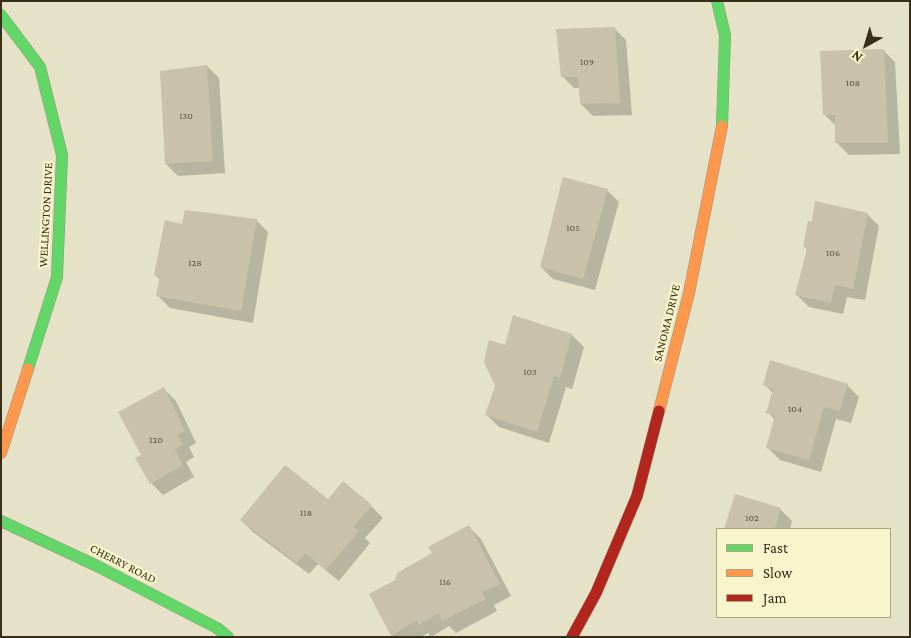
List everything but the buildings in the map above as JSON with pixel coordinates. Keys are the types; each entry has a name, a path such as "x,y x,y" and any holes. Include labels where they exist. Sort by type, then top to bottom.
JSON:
{"street":[{"name":"SANOMA DRIVE","path":"572,637 596,593 637,496 689,293 722,133 725,35 716,1"},
{"name":"WELLINGTON DRIVE","path":"1,15 40,67 62,155 57,277 1,453"},
{"name":"CHERRY ROAD","path":"1,521 97,566 217,628 228,637"}],"traffic: fast":[{"path":"717,1 725,35 722,126"},
{"path":"1,15 40,67 62,155 57,277 28,369"},
{"path":"1,521 97,566 217,628 228,637"}],"traffic: slow":[{"path":"659,411 689,293 722,126"},
{"path":"1,453 28,369"}],"traffic: jam":[{"path":"572,637 596,593 637,496 659,411"}]}
